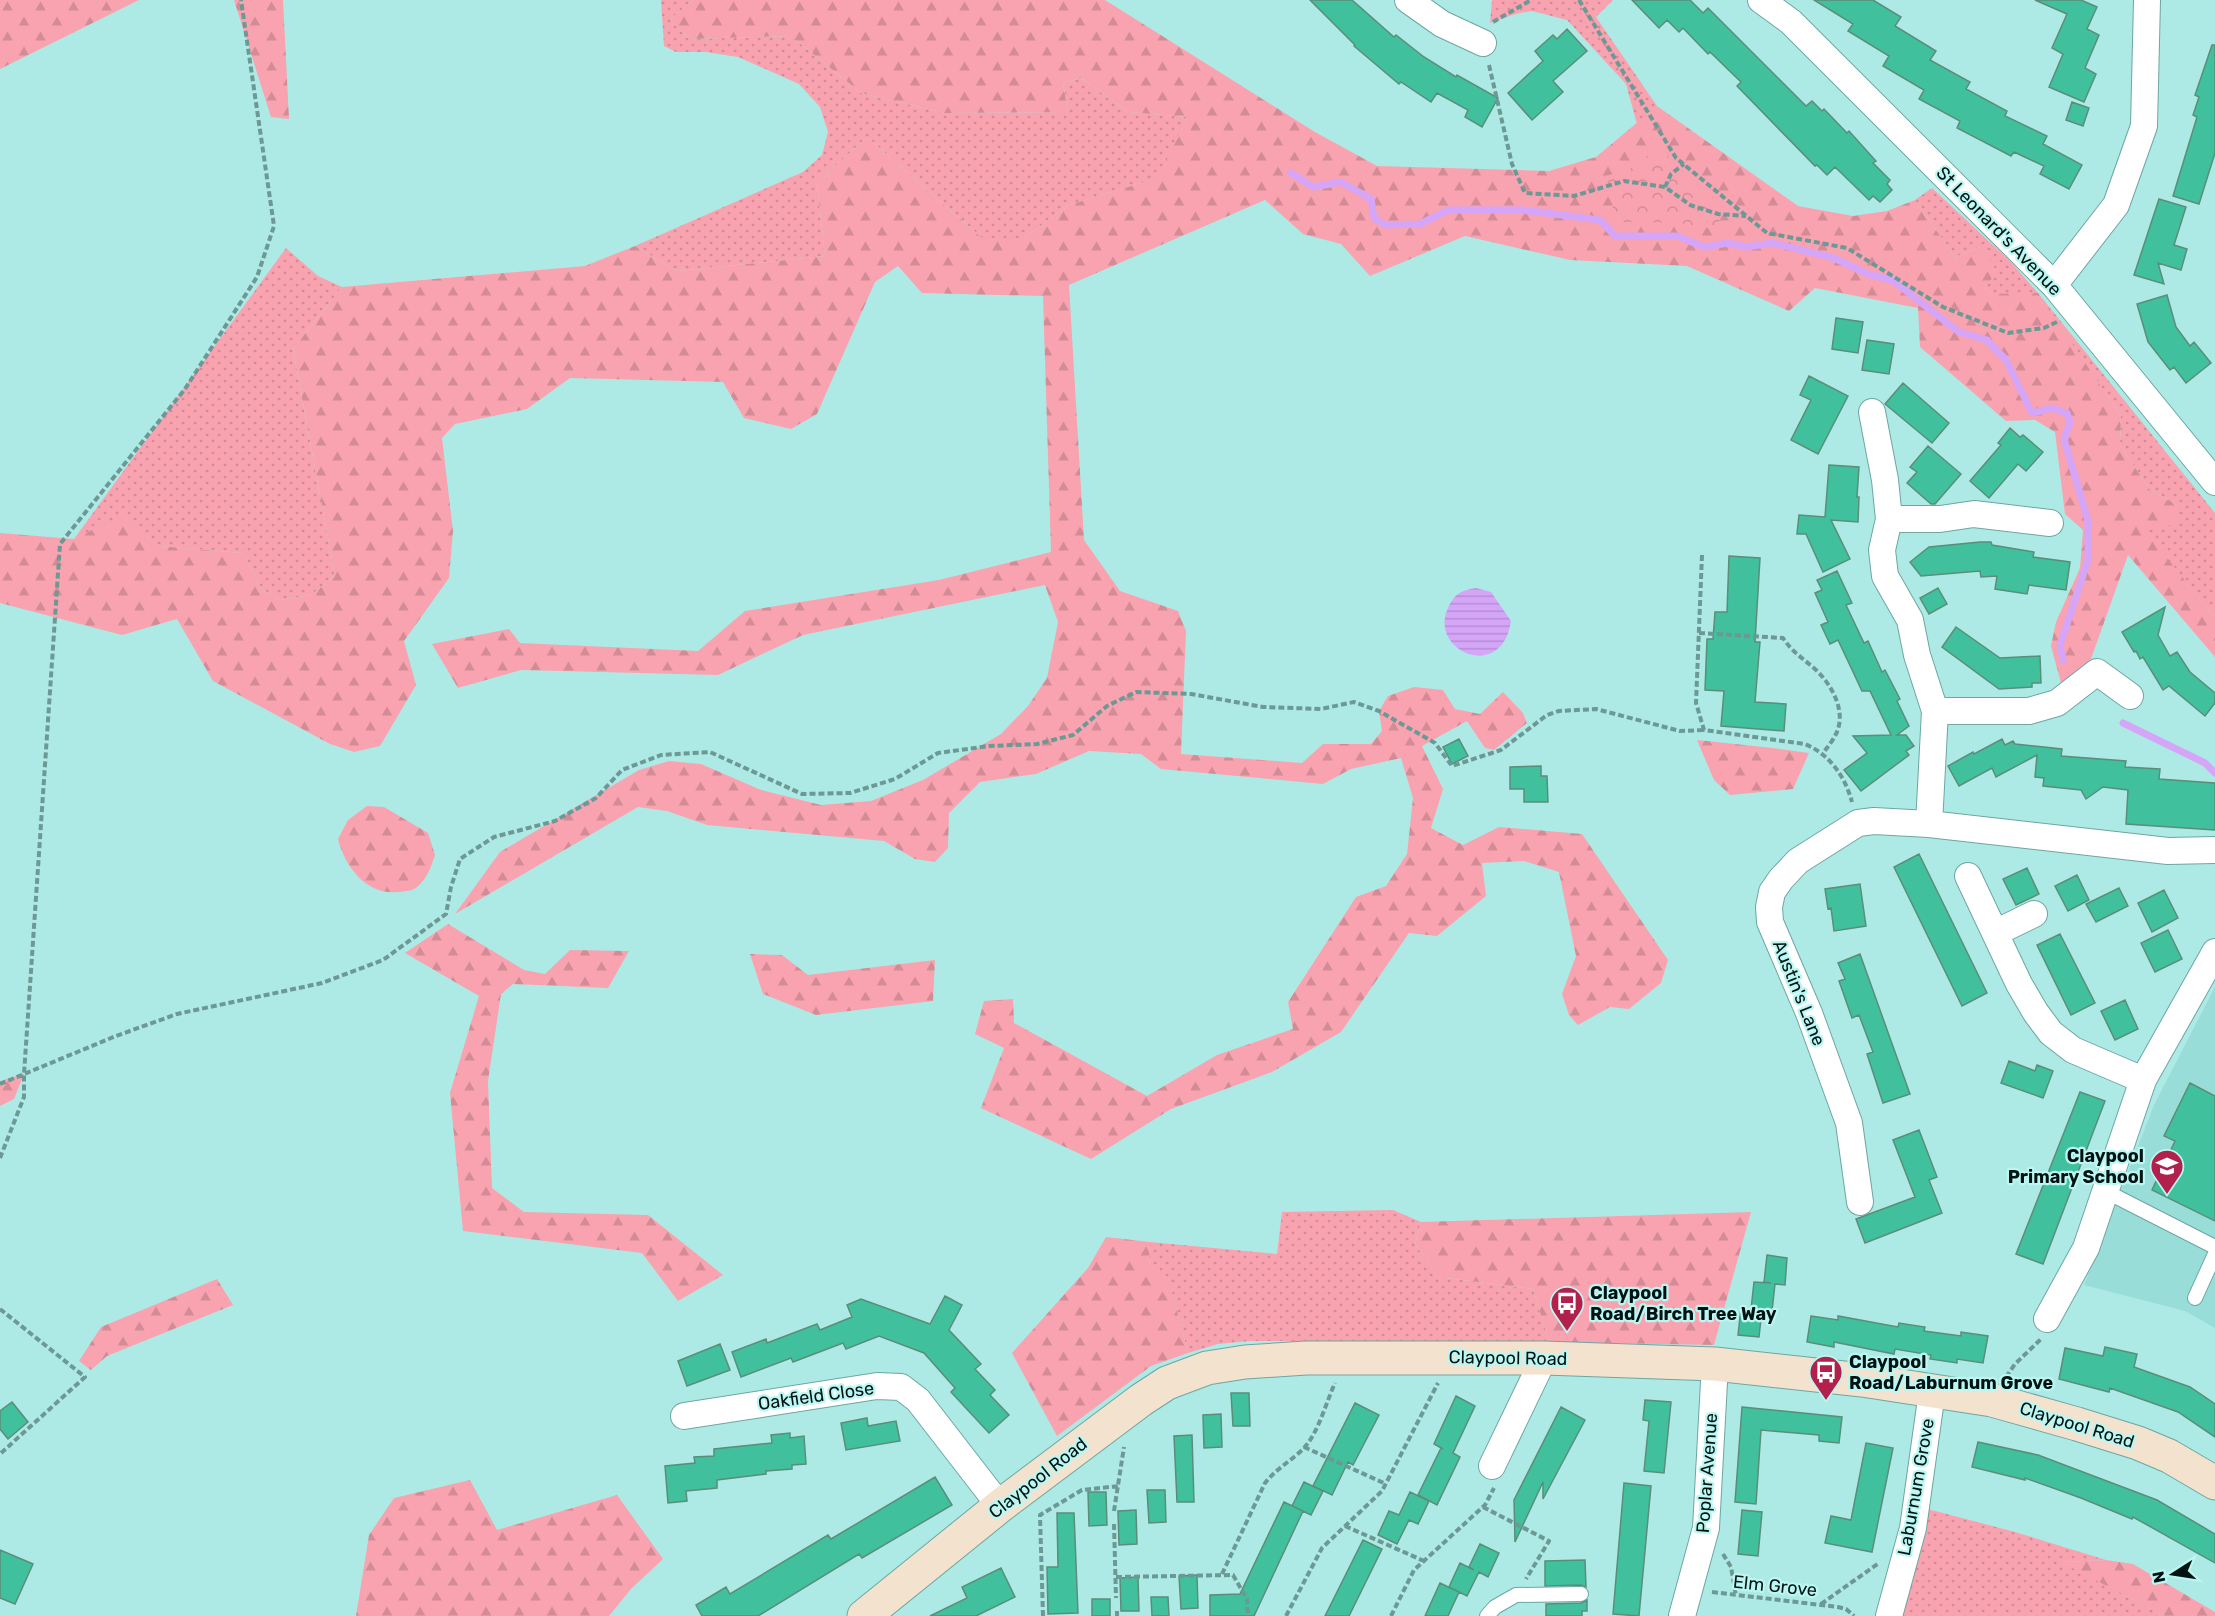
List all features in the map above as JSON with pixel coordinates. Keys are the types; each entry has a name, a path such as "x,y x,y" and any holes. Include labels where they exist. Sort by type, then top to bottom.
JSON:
{"street":[{"path":"1408,0 1442,24 1490,45"},
{"name":"St Leonard's Avenue","path":"1761,0 1791,22 2054,285 2215,482"},
{"path":"2054,285 2116,205 2144,126 2146,0"},
{"path":"1872,412 1867,445 1885,480 1889,519 1882,550 1885,576 1910,620 1917,655 1935,711 1929,824"},
{"path":"1889,519 1940,519 1974,514 2050,523"},
{"path":"1935,711 2029,711 2057,703 2097,672 2130,696"},
{"name":"Austin's Lane","path":"1860,1202 1849,1123 1809,1013 1770,922 1769,908 1772,892 1780,879 1798,861 1858,823 1874,821 1929,824 2168,851 2215,850"},
{"path":"1968,876 2036,1013 2051,1033 2073,1050 2143,1080"},
{"path":"1995,933 2034,914"},
{"path":"2048,1306 2086,1248 2143,1080 2215,952"},
{"name":"Claypool Road","path":"864,1616 1000,1506 1130,1408 1167,1383 1207,1368 1245,1362 1295,1358 1544,1358 1714,1364 1862,1380 1992,1400 2138,1443 2169,1456 2215,1483"},
{"path":"1491,1466 1544,1358"},
{"name":"Poplar Avenue","path":"1682,1616 1706,1528 1714,1364"},
{"name":"Oakfield Close","path":"684,1416 877,1386 901,1387 918,1400 1000,1506"},
{"name":"Laburnum Grove","path":"1889,1616 1917,1502 1932,1392"}],"lane":[{"path":"2105,1191 2215,1247"},
{"path":"2195,1298 2215,1254"},
{"path":"1487,1616 1495,1607 1516,1595 1581,1594"}],"path":[{"path":"0,1158 24,1097 60,544 185,389 257,277 274,226 241,0"},
{"path":"1532,0 1490,24 1490,45 1512,164 1525,193 1574,196 1624,181 1665,187 1689,205 1718,214 1747,216"},
{"path":"1580,0 1676,158 1767,233 1847,248 1943,307 2008,333 2044,328 2076,314"},
{"path":"1665,187 1671,174 1684,164"},
{"path":"1702,555 1696,703 1704,730"},
{"path":"1699,633 1783,638 1789,648 1827,681 1836,698 1840,712 1838,732 1823,753"},
{"path":"0,1084 116,1036 177,1014 322,984 383,960 446,914 451,887 460,859 494,837 555,821 596,798 622,770 661,754 710,752 802,794 850,794 895,779 938,753 989,746 1037,744 1073,735 1107,706 1136,692 1191,694 1263,707 1321,709 1354,702 1379,711 1435,743 1452,766 1501,750 1547,715 1559,711 1596,709 1680,731 1704,730 1805,744 1823,753 1832,761 1851,796 1858,823"},
{"path":"1992,1400 2015,1364 2038,1343 2048,1329 2048,1306"},
{"path":"0,1309 85,1377 0,1454"},
{"path":"1286,1616 1322,1548 1382,1491 1452,1357"},
{"path":"1222,1574 1265,1483 1310,1440 1346,1358"},
{"path":"1114,1511 1130,1408"},
{"path":"1304,1447 1386,1484"},
{"path":"1392,1616 1414,1570 1483,1507 1499,1478 1491,1466"},
{"path":"1042,1616 1040,1515 1082,1490 1119,1486"},
{"path":"1483,1507 1549,1541 1516,1595"},
{"path":"1114,1524 1116,1598"},
{"path":"1345,1526 1424,1561"},
{"path":"1706,1528 1731,1567 1736,1596"},
{"path":"1821,1604 1909,1541"},
{"path":"1116,1577 1233,1575 1247,1599 1248,1616"},
{"name":"Elm Grove","path":"1690,1589 1821,1604 1846,1609 1854,1616"}],"shaded area":[{"path":"1476,588 1491,592 1511,621 1505,640 1495,651 1482,655 1469,654 1457,647 1448,637 1445,623 1448,608 1453,599 1467,590"},
{"name":"Claypool Primary School","path":"2215,987 2215,1328 2185,1311 2084,1285 2154,1105"}],"green space":[{"path":"0,0 139,0 0,69"},
{"path":"234,0 283,0 289,119 271,117"},
{"path":"661,0 694,0 670,19 689,39 791,36 861,93 945,113 1068,112 1063,83 1081,78 1128,112 1187,117 1159,178 1069,205 1024,238 982,238 867,137 817,183 825,256 677,271 635,246 803,172 822,155 828,132 820,107 799,84 738,57 706,52 676,52 664,46"},
{"path":"694,0 1105,0 1315,132 1377,166 1549,171 1596,157 1657,106 1798,206 1853,216 1887,211 1915,200 1955,257 1980,247 1998,272 1984,287 1991,294 2038,293 2121,416 2120,445 2150,490 2177,505 2180,523 2146,531 2208,610 2215,615 2215,657 2128,555 2091,659 2061,683 2051,646 2056,622 2080,568 2083,530 2065,514 2055,432 2035,420 2006,421 1920,347 1918,308 1815,288 1789,311 1687,266 1570,260 1465,236 1370,276 1341,244 1303,234 1265,200 1069,285 1084,540 1120,591 1178,611 1186,631 1181,754 1302,763 1323,744 1371,744 1382,731 1379,711 1388,696 1414,687 1443,690 1455,709 1480,714 1503,692 1523,713 1527,723 1494,750 1485,748 1467,721 1422,746 1443,789 1431,828 1463,845 1499,827 1582,834 1668,960 1661,983 1629,1009 1610,1007 1578,1025 1569,1015 1562,994 1576,956 1559,872 1524,861 1482,863 1486,896 1437,936 1409,933 1341,1032 1272,1072 1171,1109 1091,1159 981,1108 1004,1048 975,1034 984,1001 1013,999 1014,1023 1147,1096 1217,1055 1293,1029 1288,1002 1356,897 1386,886 1407,854 1413,798 1401,758 1351,769 1323,784 1161,769 1141,754 1089,751 1036,774 980,782 949,813 948,848 935,862 915,859 884,841 707,825 667,811 638,807 455,914 500,852 639,770 669,761 701,764 761,790 821,805 871,801 923,780 1001,734 1028,706 1047,678 1058,622 1045,585 803,635 718,675 521,670 458,688 432,644 509,629 520,643 698,651 745,611 939,580 1051,552 1043,296 922,293 898,266 875,282 817,414 791,429 744,418 723,382 570,378 527,409 455,424 442,438 453,531 449,578 404,641 416,685 380,746 354,752 330,744 213,681 177,619 122,635 0,603 0,533 74,539 122,515 159,546 243,553 261,588 279,600 311,595 335,576 293,349 342,287 585,266 635,246 677,271 825,256 817,183 867,137 982,238 1024,238 1069,205 1158,178 1187,117 1128,112 1081,78 1063,83 1068,112 945,113 861,93 791,36 689,39 670,19"},
{"path":"1492,0 1613,0 1596,17 1657,106 1637,124 1626,84 1567,20 1532,11 1490,23"},
{"path":"1660,145 1671,160 1726,209 1715,229 1680,223 1616,222 1606,176 1632,168"},
{"path":"1932,188 2010,261 2038,293 2215,513 2215,615 2208,610 2145,531 2177,505 2150,490 2120,445 2121,416 2038,294 1991,294 1984,287 1980,247 1955,257 1915,200"},
{"path":"286,248 318,276 342,287 293,349 335,576 311,595 279,600 261,588 243,553 159,546 122,516 74,539"},
{"path":"1697,740 1809,753 1793,789 1730,795 1714,780"},
{"path":"367,806 384,807 428,833 435,855 426,877 415,888 399,892 377,889 359,877 346,860 338,839 348,820"},
{"path":"448,924 524,970 545,974 570,950 629,951 608,988 513,984 501,994 488,1081 492,1188 524,1212 648,1215 723,1275 678,1301 642,1253 463,1231 450,1093 479,996 405,953"},
{"path":"750,954 782,955 808,975 935,960 933,1001 816,1015 763,994"},
{"path":"24,1074 14,1099 0,1106 0,1081"},
{"path":"1393,1210 1421,1222 1415,1244 1438,1277 1533,1289 1549,1342 1250,1341 1218,1344 1188,1353 1168,1278 1149,1267 1150,1242 1277,1254 1282,1212"},
{"path":"1751,1212 1714,1345 1549,1342 1533,1289 1438,1277 1415,1244 1421,1222"},
{"path":"1106,1237 1150,1242 1149,1267 1168,1277 1188,1353 1151,1366 1057,1436 1012,1353 1088,1268"},
{"path":"217,1279 233,1305 107,1356 91,1370 79,1361 101,1327"},
{"path":"470,1480 497,1530 617,1495 663,1559 631,1589 609,1616 356,1616 369,1535 394,1498"},
{"path":"1924,1508 2015,1532 2106,1560 2062,1562 2164,1616 1896,1616"},
{"path":"2106,1560 2133,1564 2215,1612 2215,1616 2164,1616 2061,1562"}],"building":[{"path":"1310,0 1352,0 1394,37 1396,35 1424,57 1456,77 1457,75 1498,98 1482,127 1465,117 1468,110 1437,93 1431,102 1401,82 1399,84 1354,46"},
{"path":"1632,0 1690,0 1703,13 1708,8 1806,106 1812,101 1822,111 1824,109 1847,133 1849,131 1876,161 1873,163 1890,180 1887,184 1892,190 1880,202 1873,196 1869,200 1835,167 1827,175 1817,165 1815,166 1737,86 1741,82 1710,52 1708,54 1683,28 1679,32 1667,20 1659,28"},
{"path":"1814,0 1873,0 1901,17 1895,26 1936,51 1930,60 1970,82 1966,89 2007,111 2005,116 2047,136 2043,144 2082,165 2069,189 2040,174 2044,166 2014,152 2011,156 1957,128 1960,121 1919,99 1924,90 1883,66 1889,56 1848,31 1853,24"},
{"path":"2035,0 2081,0 2097,7 2087,29 2099,35 2085,68 2096,74 2084,102 2049,87 2063,54 2052,48 2067,14"},
{"path":"1567,29 1587,51 1553,81 1563,92 1532,120 1508,93 1543,61 1535,51 1553,35 1557,39"},
{"path":"2212,45 2215,45 2215,153 2199,204 2173,196 2197,117 2193,115 2199,97 2195,95"},
{"path":"2072,102 2089,108 2083,126 2066,120"},
{"path":"2159,199 2186,207 2174,245 2187,249 2181,270 2158,263 2164,284 2134,275"},
{"path":"2167,295 2176,327 2190,346 2194,342 2211,363 2186,383 2174,367 2170,370 2148,342 2137,304"},
{"path":"1836,318 1863,322 1858,353 1832,349"},
{"path":"1867,340 1894,344 1889,374 1862,370"},
{"path":"1809,376 1848,396 1818,454 1791,440 1811,400 1800,395"},
{"path":"1903,383 1949,423 1932,443 1885,404"},
{"path":"2010,428 2020,437 2023,435 2043,452 2026,471 2018,464 1989,498 1970,481 2001,445 1998,443"},
{"path":"1928,446 1961,474 1935,504 1931,504 1907,483 1917,472 1910,467"},
{"path":"1829,465 1859,467 1858,522 1831,520 1850,559 1823,572 1806,534 1797,534 1799,515 1825,517"},
{"path":"1991,542 1992,545 2034,552 2033,557 2070,562 2066,590 2029,585 2027,594 1995,589 1997,576 1981,577 1980,571 1921,576 1910,562 1929,547"},
{"path":"1729,556 1760,558 1755,642 1760,642 1755,702 1786,704 1784,731 1721,726 1724,691 1705,690 1707,639 1713,639 1715,612 1727,612"},
{"path":"1837,571 1852,603 1846,605 1864,643 1868,641 1882,672 1885,670 1900,699 1897,701 1909,726 1897,735 1906,735 1914,746 1906,751 1909,755 1861,791 1844,770 1867,753 1853,736 1891,735 1870,691 1862,691 1838,640 1830,644 1821,625 1828,622 1815,593 1822,590 1817,580"},
{"path":"1938,588 1947,604 1929,614 1920,598"},
{"path":"2165,607 2158,635 2170,656 2177,652 2190,672 2215,693 2215,703 2205,716 2169,686 2163,690 2143,657 2140,659 2136,651 2134,652 2122,632"},
{"path":"1956,627 2000,658 2040,656 2041,683 2032,683 2032,687 1999,689 1942,647"},
{"path":"1459,739 1468,756 1452,764 1443,747"},
{"path":"2002,739 2005,745 2013,741 2015,744 2062,749 2061,756 2126,761 2125,767 2160,769 2159,779 2215,783 2215,830 2126,824 2128,790 2103,787 2086,799 2081,790 2043,786 2044,778 2035,777 2037,755 1996,777 1992,768 1959,786 1948,766"},
{"path":"1541,766 1541,776 1547,776 1548,802 1524,802 1524,789 1510,789 1510,767"},
{"path":"1919,854 1987,993 1962,1006 1894,867"},
{"path":"2027,868 2039,894 2016,905 2003,879"},
{"path":"2077,875 2089,900 2068,911 2055,886"},
{"path":"1860,884 1866,926 1834,931 1831,908 1828,909 1825,889"},
{"path":"2119,888 2128,906 2096,922 2086,904"},
{"path":"2164,890 2178,918 2152,932 2138,903"},
{"path":"2168,930 2182,959 2155,972 2141,943"},
{"path":"2060,934 2095,1003 2071,1015 2037,945"},
{"path":"1860,954 1910,1094 1883,1103 1867,1054 1873,1052 1859,1015 1852,1018 1839,981 1845,979 1838,963"},
{"path":"2125,1000 2138,1029 2115,1040 2101,1011"},
{"path":"2009,1061 2035,1071 2037,1065 2053,1071 2043,1098 2001,1083"},
{"path":"2190,1083 2215,1096 2215,1221 2152,1190 2175,1141 2164,1136"},
{"path":"2080,1092 2105,1101 2043,1264 2016,1254"},
{"path":"1919,1130 1937,1177 1929,1180 1942,1213 1865,1243 1856,1219 1915,1197 1893,1140"},
{"path":"1767,1255 1787,1258 1785,1285 1775,1284 1772,1311 1762,1310 1759,1337 1738,1335 1741,1308 1751,1309 1754,1282 1771,1283 1764,1282"},
{"path":"945,1296 962,1305 949,1330 981,1364 975,1369 995,1390 990,1395 1009,1415 989,1433 951,1392 955,1388 924,1353 879,1336 846,1349 843,1343 793,1362 791,1358 741,1377 732,1352 766,1339 767,1343 817,1324 820,1330 852,1317 847,1305 861,1299 930,1324"},
{"path":"1811,1316 1838,1320 1838,1316 1898,1327 1899,1323 1925,1327 1924,1331 1961,1336 1961,1332 1988,1336 1983,1363 1957,1359 1957,1363 1930,1359 1931,1355 1895,1349 1894,1354 1834,1342 1834,1347 1807,1342"},
{"path":"720,1344 730,1370 687,1386 678,1361"},
{"path":"2105,1347 2137,1354 2134,1367 2190,1387 2215,1404 2215,1437 2178,1412 2110,1388 2109,1392 2059,1379 2065,1348 2103,1356"},
{"path":"1231,1393 1249,1393 1250,1426 1233,1426"},
{"path":"1456,1396 1475,1406 1453,1453 1460,1457 1437,1505 1418,1495 1441,1448 1443,1449 1434,1444"},
{"path":"1645,1400 1671,1402 1664,1473 1644,1471 1649,1421 1643,1420"},
{"path":"12,1402 28,1422 8,1439 0,1429 0,1411"},
{"path":"1355,1403 1379,1415 1353,1465 1348,1462 1332,1495 1313,1486"},
{"path":"1561,1407 1585,1420 1543,1499 1543,1482 1515,1542 1514,1500"},
{"path":"1742,1407 1842,1417 1839,1443 1819,1441 1819,1435 1761,1430 1756,1504 1735,1502"},
{"path":"1221,1414 1222,1447 1204,1448 1203,1415"},
{"path":"867,1418 868,1426 896,1421 900,1441 846,1450 841,1423"},
{"path":"790,1433 790,1438 804,1436 806,1464 792,1465 792,1469 766,1471 766,1474 717,1480 717,1488 686,1491 687,1501 668,1503 665,1466 695,1463 694,1457 714,1456 714,1449 772,1443 771,1435"},
{"path":"1192,1435 1194,1502 1177,1502 1174,1436"},
{"path":"1978,1442 2038,1455 2157,1500 2215,1534 2215,1563 2133,1517 2132,1519 2025,1478 2025,1480 1972,1467"},
{"path":"1866,1443 1893,1448 1872,1552 1825,1543 1831,1516 1851,1520"},
{"path":"935,1477 952,1505 862,1558 859,1554 758,1616 702,1616 696,1605 726,1587 730,1594 828,1535 831,1539"},
{"path":"1304,1482 1323,1491 1311,1515 1292,1506"},
{"path":"1624,1483 1651,1486 1639,1616 1613,1614"},
{"path":"1147,1490 1165,1490 1166,1522 1149,1523"},
{"path":"1088,1492 1106,1492 1107,1525 1089,1526"},
{"path":"1410,1492 1429,1501 1418,1524 1409,1520 1397,1544 1378,1535 1389,1511 1399,1515"},
{"path":"1284,1502 1303,1511 1254,1616 1210,1616 1210,1595 1240,1594"},
{"path":"1136,1510 1137,1544 1119,1545 1118,1511"},
{"path":"1742,1510 1762,1512 1758,1556 1738,1554"},
{"path":"1057,1513 1074,1513 1078,1613 1048,1614 1047,1567 1058,1567"},
{"path":"1363,1540 1382,1549 1349,1616 1325,1616"},
{"path":"1480,1544 1499,1553 1488,1577 1479,1572 1467,1596 1449,1587 1460,1563 1474,1570 1469,1567"},
{"path":"0,1550 33,1564 15,1604 0,1598"},
{"path":"1585,1560 1586,1587 1581,1585 1545,1586 1545,1561"},
{"path":"1001,1568 1015,1597 976,1616 930,1616 967,1598 962,1587"},
{"path":"1197,1575 1198,1608 1181,1609 1179,1576"},
{"path":"1138,1577 1139,1611 1121,1611 1120,1578"},
{"path":"1440,1583 1459,1592 1448,1616 1425,1616"},
{"path":"1151,1597 1168,1597 1169,1616 1152,1616"},
{"path":"1092,1599 1110,1599 1110,1616 1092,1616"},
{"path":"1587,1600 1587,1611 1582,1611 1582,1616 1546,1616 1546,1604 1581,1603"}],"waterway":[{"path":"1291,173 1313,187 1341,182 1371,199 1374,218 1385,225 1420,224 1448,210 1523,210 1600,220 1615,236 1677,236 1704,247 1728,243 1747,247 1772,243 1834,258 1868,274 1892,280 1959,332 1987,340 2006,360 2032,413 2052,408 2067,413 2070,422 2064,439 2088,521 2088,560 2060,645 2063,660"},
{"path":"2123,723 2205,763 2215,773"}],"place":[{"name":"Claypool Primary School","path":"2167,1195"},
{"name":"Claypool Road/Birch Tree Way","path":"1567,1332"},
{"name":"Claypool Road/Laburnum Grove","path":"1826,1401"}]}
